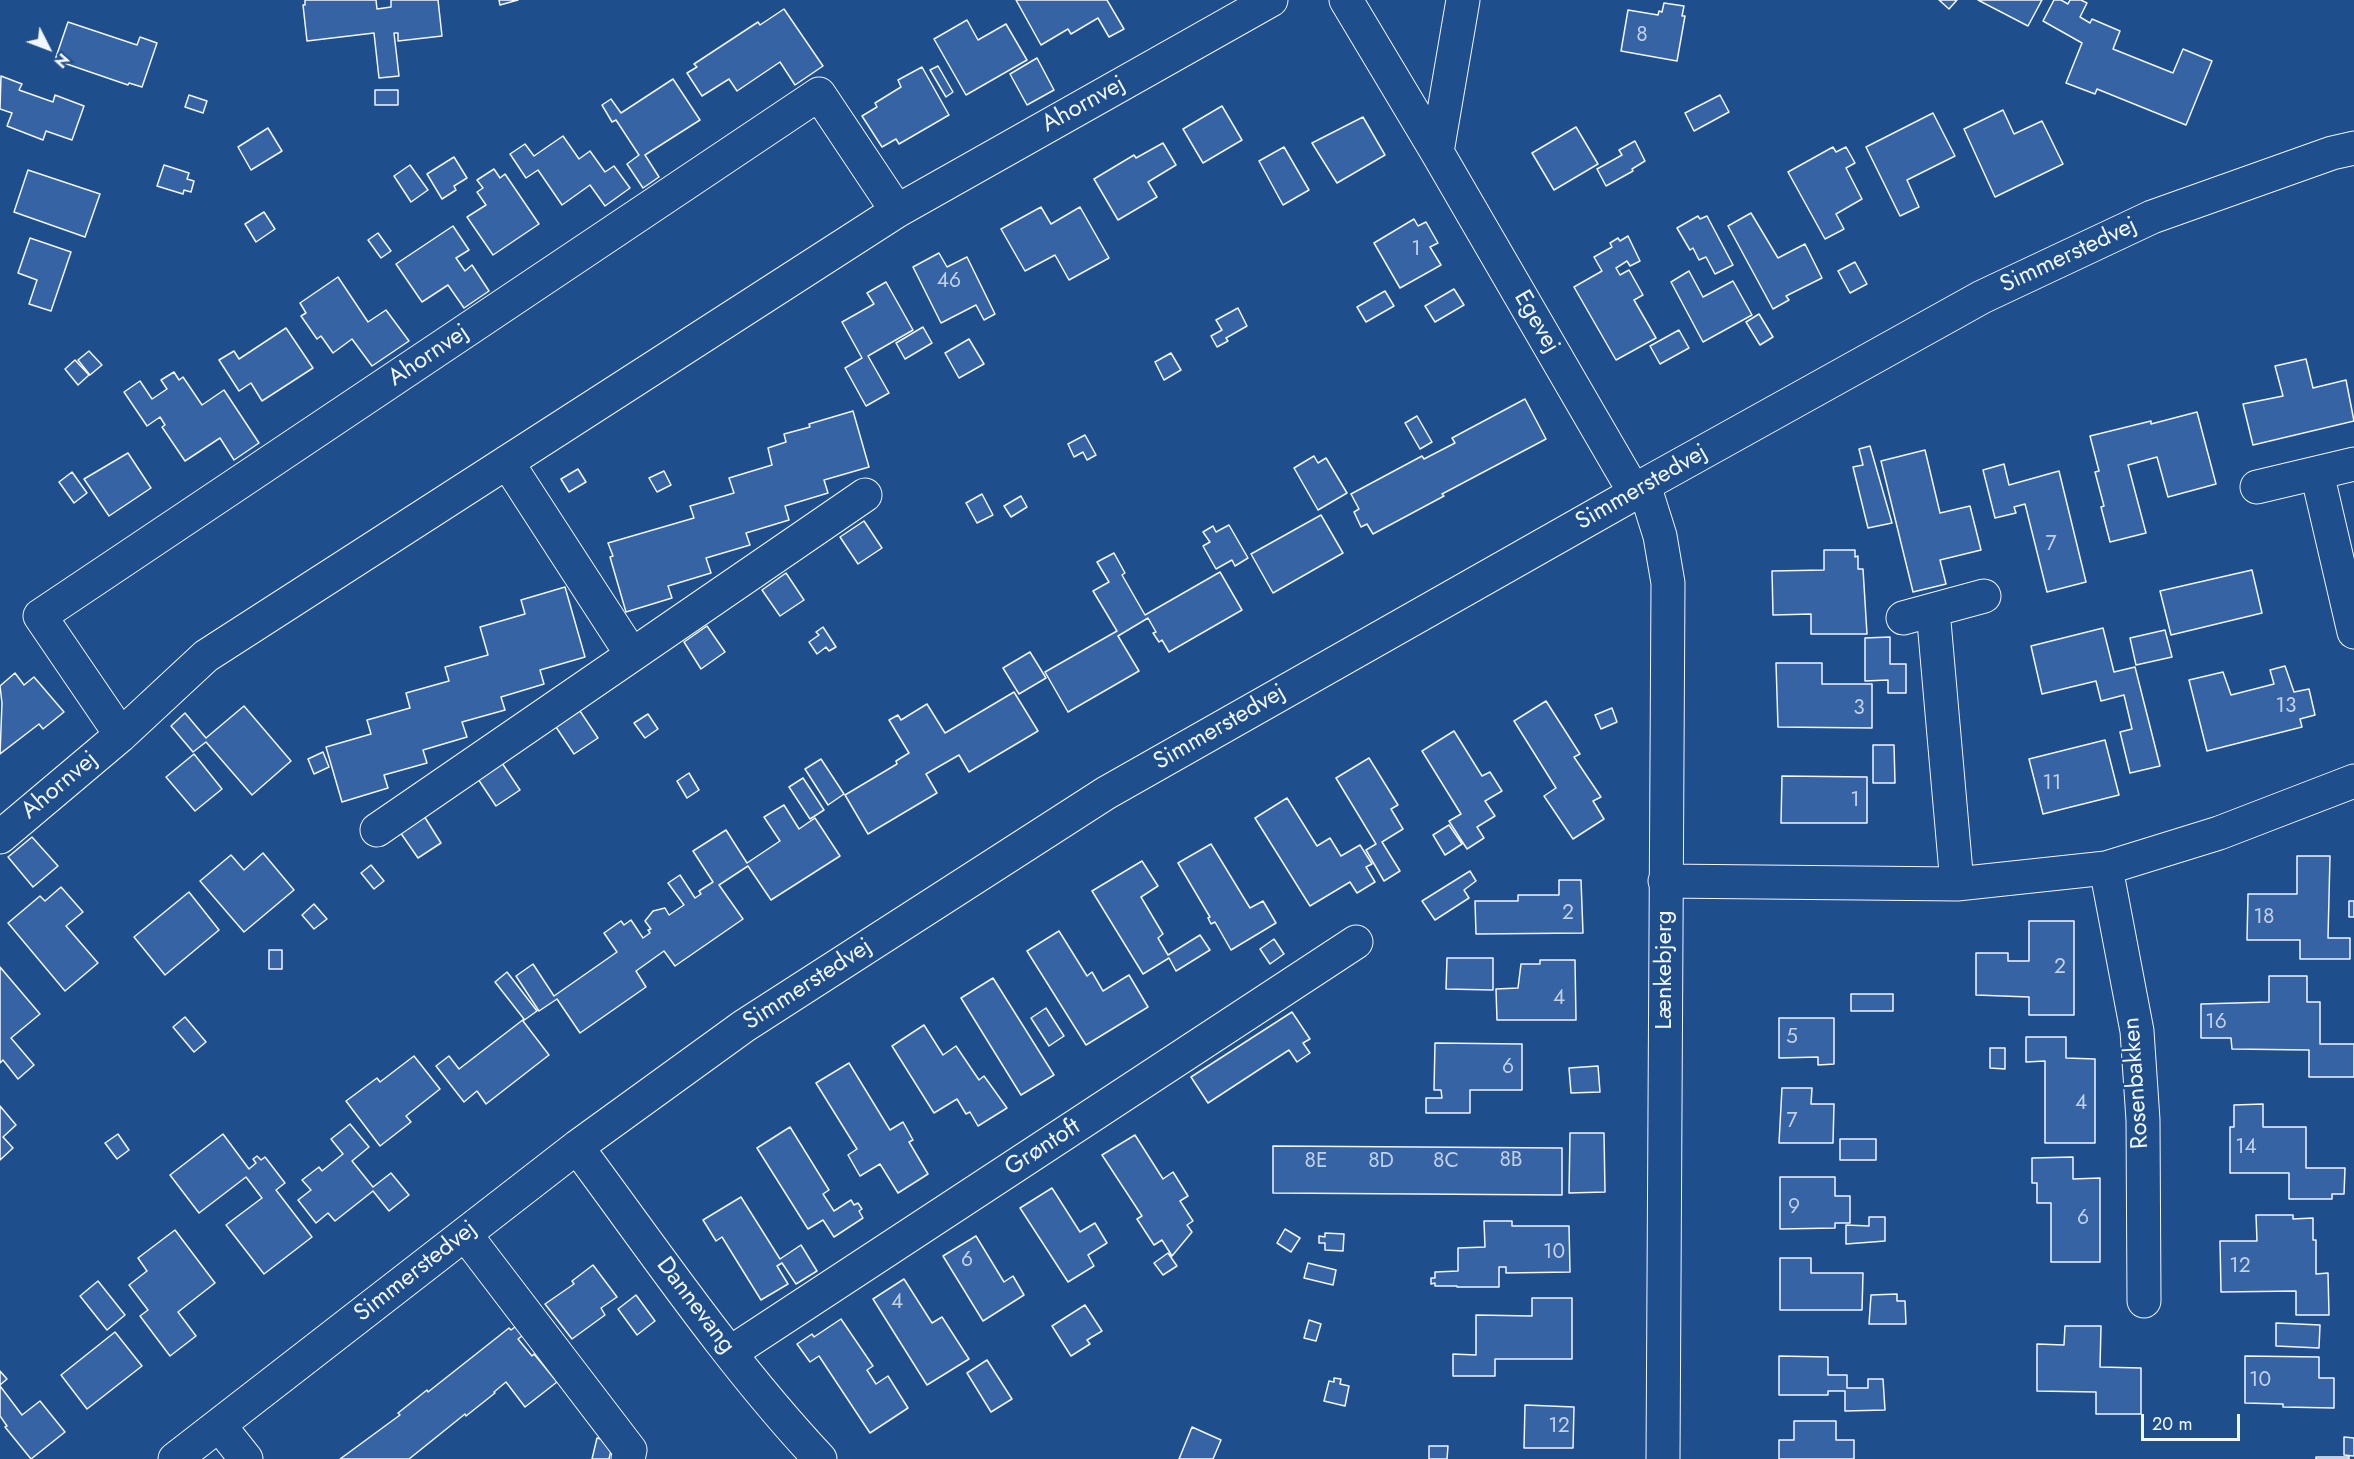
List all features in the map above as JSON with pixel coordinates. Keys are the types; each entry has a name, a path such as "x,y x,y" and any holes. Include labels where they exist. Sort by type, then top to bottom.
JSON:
{"street":[{"name":"Ahornvej","path":"0,837 121,735 206,656 897,211 1271,0"},
{"name":"Egevej","path":"1346,0 1640,489"},
{"path":"1437,152 1463,0"},
{"name":"Ahornvej","path":"121,735 40,616 819,94 897,211"},
{"name":"Simmerstedvej","path":"175,1459 577,1147 744,1026 1106,794 1982,297 2152,217 2332,153 2354,148"},
{"path":"507,462 632,655"},
{"path":"2257,487 2354,464"},
{"path":"2317,473 2354,632"},
{"name":"Lænkebjerg","path":"1640,489 1660,536 1668,583 1663,1459"},
{"path":"377,830 865,495"},
{"path":"1957,884 1918,614 1984,596"},
{"path":"1665,881 1957,884 2106,867 2219,833 2354,782"},
{"name":"Rosenbakken","path":"2106,867 2136,1031 2143,1120 2144,1300"},
{"name":"Grøntoft","path":"730,1353 1356,942"},
{"name":"Dannevang","path":"577,1147 730,1353 820,1459"},
{"path":"465,1234 630,1450 628,1459"},
{"path":"219,1425 246,1459"}],"building":[{"path":"305,0 376,0 377,9 391,7 391,0 438,0 442,36 398,41 398,33 394,33 399,76 379,78 374,33 307,41 303,5 305,5"},
{"path":"499,0 518,0 500,5"},
{"path":"1016,0 1107,0 1124,29 1109,37 1098,18 1071,34 1068,29 1041,45"},
{"path":"1939,0 1957,0 1949,9"},
{"path":"1978,0 2042,0 2028,26"},
{"path":"2054,0 2061,0 2068,4 2070,0 2081,0 2087,3 2080,17 2090,23 2092,19 2120,31 2113,49 2173,73 2183,49 2212,61 2186,125 2097,89 2095,94 2066,83 2082,43 2043,21"},
{"path":"1664,3 1684,6 1682,16 1685,16 1677,61 1621,51 1628,10 1658,15 1659,11 1662,12"},
{"path":"784,9 823,66 795,85 780,62 737,91 729,79 702,96 687,73 697,67 694,64 758,22 760,25"},
{"path":"967,20 978,40 1006,24 1027,60 966,95 934,39"},
{"path":"68,22 137,45 140,37 157,43 142,87 129,83 128,85 55,60"},
{"path":"1037,58 1054,90 1027,105 1010,74"},
{"path":"938,66 953,92 946,97 930,70"},
{"path":"922,67 949,115 899,144 896,139 882,147 862,116 877,107 875,103 901,87 898,80"},
{"path":"1,76 22,84 19,90 53,102 55,95 84,106 72,140 46,131 43,140 7,126 12,113 0,109"},
{"path":"673,79 700,120 645,155 659,177 643,188 627,164 639,155 616,120 612,122 602,105 611,99 621,113"},
{"path":"375,90 398,90 398,105 375,105"},
{"path":"189,95 207,101 203,113 185,107"},
{"path":"1720,95 1729,112 1694,131 1685,113"},
{"path":"1222,106 1242,140 1203,163 1183,129"},
{"path":"2003,110 2014,134 2042,121 2063,164 1995,197 1964,129"},
{"path":"1933,113 1955,156 1907,180 1919,207 1900,216 1866,147"},
{"path":"1363,117 1385,155 1337,183 1312,143"},
{"path":"1576,127 1598,164 1554,190 1532,153"},
{"path":"268,128 282,151 251,170 238,147"},
{"path":"563,136 579,159 590,151 605,172 614,166 630,188 605,206 590,185 562,205 538,170 526,178 510,154 525,144 534,156"},
{"path":"1635,141 1645,161 1632,169 1633,171 1606,186 1597,169 1622,155 1619,150"},
{"path":"1163,143 1176,165 1148,182 1157,197 1118,220 1094,179 1134,155 1136,158"},
{"path":"1284,147 1309,190 1283,205 1259,161"},
{"path":"1833,147 1836,152 1846,147 1855,163 1846,168 1862,199 1836,214 1844,229 1825,239 1788,172"},
{"path":"454,157 467,178 454,186 456,190 442,199 427,174"},
{"path":"164,165 189,173 187,179 194,181 191,192 184,190 183,194 157,186"},
{"path":"410,165 428,190 411,202 394,176"},
{"path":"494,169 500,178 505,174 539,224 493,255 467,217 486,205 477,192 483,188 477,180"},
{"path":"28,170 100,194 85,237 14,212"},
{"path":"1041,207 1051,224 1080,207 1109,258 1069,280 1055,255 1025,271 1001,229"},
{"path":"264,212 275,229 256,242 245,224"},
{"path":"1751,213 1778,258 1805,244 1822,278 1786,296 1789,300 1773,309 1728,226"},
{"path":"1698,216 1700,219 1707,216 1733,265 1715,274 1706,257 1699,260 1693,248 1690,250 1677,228"},
{"path":"1414,219 1418,226 1426,222 1438,243 1430,247 1441,265 1400,288 1374,243"},
{"path":"453,226 469,250 456,258 465,271 472,265 489,291 464,308 448,285 422,302 396,264"},
{"path":"378,233 391,251 381,258 368,240"},
{"path":"1628,236 1640,261 1630,266 1627,261 1616,268 1620,275 1629,270 1643,295 1634,300 1656,338 1616,360 1574,287 1602,271 1594,257 1612,247 1610,243 1618,238 1620,241"},
{"path":"30,238 71,252 51,311 29,304 37,280 18,273"},
{"path":"939,253 947,267 967,257 995,314 984,320 976,305 941,323 913,267"},
{"path":"1855,262 1867,284 1850,293 1838,271"},
{"path":"1689,271 1703,297 1733,281 1752,315 1703,342 1671,282"},
{"path":"338,277 368,322 386,310 409,341 372,366 352,339 333,353 321,336 317,339 301,316 306,313 300,303"},
{"path":"886,282 913,330 868,356 889,393 866,406 845,368 862,358 842,322 874,304 867,293"},
{"path":"1454,289 1464,305 1435,322 1425,306"},
{"path":"1385,291 1394,306 1366,322 1357,307"},
{"path":"1238,308 1247,326 1226,338 1228,341 1217,347 1211,336 1222,330 1216,320"},
{"path":"1759,314 1773,337 1760,345 1746,322"},
{"path":"923,327 932,343 905,359 896,343"},
{"path":"286,328 313,368 262,401 251,383 239,391 219,360 234,351 239,359"},
{"path":"1679,330 1689,348 1660,364 1650,346"},
{"path":"969,339 984,364 959,378 945,353"},
{"path":"89,351 102,365 90,375 78,360"},
{"path":"1171,353 1181,370 1164,380 1155,362"},
{"path":"2306,359 2313,388 2346,380 2354,421 2253,445 2243,404 2283,396 2275,366"},
{"path":"75,360 89,375 78,385 65,369"},
{"path":"174,372 179,380 183,377 202,405 224,390 259,443 234,460 220,438 185,461 162,427 165,425 160,417 147,426 124,392 140,381 152,399 167,389 161,380"},
{"path":"1525,399 1546,439 1442,494 1444,496 1373,534 1367,524 1361,527 1354,512 1359,509 1351,494 1422,456 1424,459 1455,443 1452,438"},
{"path":"853,411 869,467 824,480 828,493 785,506 789,520 746,533 750,545 706,558 711,573 668,586 672,598 626,612 608,543 694,518 690,506 734,493 729,478 772,465 768,448 786,442 784,434"},
{"path":"2197,412 2216,484 2168,497 2157,457 2128,465 2146,533 2110,542 2095,472 2099,471 2090,436"},
{"path":"1417,416 1432,442 1420,449 1405,423"},
{"path":"1085,435 1096,455 1087,460 1083,452 1074,457 1068,444"},
{"path":"1870,446 1892,523 1868,528 1853,467 1863,465 1859,449"},
{"path":"1925,450 1940,513 1970,506 1981,550 1940,560 1946,584 1913,592 1881,461"},
{"path":"128,453 151,488 109,516 84,479"},
{"path":"1314,456 1318,463 1326,458 1347,493 1318,510 1294,468"},
{"path":"2004,464 2009,485 2059,471 2086,582 2047,592 2025,504 2014,507 2016,513 1995,518 1983,470"},
{"path":"578,469 586,482 569,492 561,479"},
{"path":"664,471 671,485 657,492 649,478"},
{"path":"72,472 87,493 74,503 59,482"},
{"path":"982,494 993,515 977,523 966,503"},
{"path":"1021,496 1027,507 1011,517 1004,506"},
{"path":"1321,515 1343,553 1273,593 1251,554"},
{"path":"864,521 882,548 858,564 840,537"},
{"path":"1229,525 1248,558 1235,566 1232,560 1216,569 1203,546 1210,542 1203,532 1213,526 1216,532"},
{"path":"1824,550 1855,550 1855,557 1858,556 1858,569 1863,569 1867,634 1811,634 1811,614 1773,615 1772,571 1824,570"},
{"path":"1114,553 1125,573 1122,575 1145,615 1220,572 1242,610 1169,652 1162,640 1159,642 1153,633 1156,632 1148,618 1118,636 1139,671 1068,712 1045,672 1117,631 1093,591 1109,582 1097,562"},
{"path":"2252,570 2262,613 2171,635 2160,591"},
{"path":"786,573 804,600 780,616 762,590"},
{"path":"565,587 585,657 540,670 544,684 501,697 505,710 462,722 467,737 423,750 427,763 384,775 388,788 342,802 326,747 371,734 367,720 410,708 406,693 449,681 445,667 488,655 480,627 525,614 521,600"},
{"path":"707,626 725,652 701,669 684,642"},
{"path":"823,627 836,647 829,651 826,647 817,654 809,642 819,635 816,632"},
{"path":"2103,628 2114,672 2135,667 2160,766 2130,773 2120,732 2132,729 2124,695 2101,701 2096,681 2042,694 2031,646"},
{"path":"2165,630 2172,657 2136,665 2130,638"},
{"path":"1890,637 1890,664 1906,664 1906,693 1888,693 1888,680 1865,681 1865,638"},
{"path":"1030,652 1046,678 1019,694 1003,668"},
{"path":"1776,663 1822,663 1822,684 1872,684 1872,728 1778,727"},
{"path":"2285,666 2294,692 2309,689 2315,715 2300,719 2302,727 2207,751 2189,680 2223,672 2231,695 2274,684 2270,670"},
{"path":"15,673 24,685 34,677 64,712 43,729 39,724 0,754 2,703 0,686"},
{"path":"1014,692 1038,731 969,772 959,755 926,774 937,793 868,834 845,795 897,764 896,761 909,753 889,720 898,715 901,720 927,704 945,733"},
{"path":"1546,701 1580,754 1574,757 1601,797 1593,801 1604,819 1573,839 1544,796 1556,788 1514,721"},
{"path":"244,706 291,761 252,795 206,742 193,752 171,726 185,713 206,738"},
{"path":"1612,708 1617,722 1601,729 1595,715"},
{"path":"580,711 598,738 574,754 556,727"},
{"path":"648,714 658,729 645,738 634,723"},
{"path":"1454,731 1482,776 1490,772 1502,791 1485,801 1495,816 1477,827 1484,838 1467,849 1449,821 1461,814 1422,751"},
{"path":"2105,740 2119,795 2043,814 2029,759"},
{"path":"1873,745 1894,745 1895,783 1873,783"},
{"path":"323,752 329,767 314,774 308,759"},
{"path":"194,754 222,789 195,811 166,777"},
{"path":"1369,758 1398,805 1391,809 1403,829 1382,842 1400,871 1384,881 1366,850 1376,844 1336,778"},
{"path":"821,759 844,794 828,805 805,769"},
{"path":"502,763 520,790 496,806 478,779"},
{"path":"689,773 699,790 687,798 677,781"},
{"path":"1782,776 1867,777 1867,823 1781,823"},
{"path":"803,778 824,810 810,819 789,787"},
{"path":"1287,798 1317,846 1330,838 1341,856 1360,845 1372,864 1366,867 1375,882 1357,893 1350,882 1310,906 1255,818"},
{"path":"784,805 799,829 815,818 840,856 771,900 748,866 719,885 743,919 675,966 664,951 636,971 646,987 580,1033 557,999 539,1011 516,976 533,964 554,996 617,952 604,933 621,921 624,925 631,920 643,938 650,933 648,930 651,929 645,921 653,911 665,908 669,915 684,905 668,883 680,875 695,898 701,894 699,891 713,882 693,851 726,830 747,863 780,841 764,817"},
{"path":"424,816 441,843 418,858 400,832"},
{"path":"1449,825 1462,844 1445,855 1433,835"},
{"path":"32,837 58,866 33,887 8,857"},
{"path":"1211,844 1250,908 1263,901 1276,923 1231,950 1215,922 1211,924 1208,918 1210,917 1178,863"},
{"path":"263,853 294,890 244,932 200,881 231,855 244,870"},
{"path":"2297,856 2330,856 2328,938 2350,938 2350,959 2300,959 2300,940 2247,940 2248,894 2297,894"},
{"path":"1142,861 1158,886 1141,897 1163,934 1158,938 1168,955 1200,935 1210,950 1176,971 1169,958 1143,974 1092,891"},
{"path":"371,865 384,881 374,889 361,873"},
{"path":"1470,871 1476,881 1464,890 1469,898 1435,920 1422,901"},
{"path":"1559,880 1581,880 1583,933 1476,934 1475,901 1518,901 1518,895 1559,895"},
{"path":"61,887 83,912 66,926 98,963 65,991 8,923 40,896 45,901"},
{"path":"189,892 219,930 165,975 134,937"},
{"path":"2349,901 2354,901 2354,917 2349,917"},
{"path":"314,904 327,919 314,929 302,915"},
{"path":"2029,921 2074,921 2074,1015 2029,1015 2029,997 1976,995 1976,953 2008,953 2008,961 2029,961"},
{"path":"1059,931 1087,976 1092,972 1103,991 1129,975 1148,1007 1086,1045 1027,951"},
{"path":"1274,939 1284,954 1270,964 1260,949"},
{"path":"269,950 282,950 282,969 269,969"},
{"path":"1447,958 1493,958 1493,990 1446,989"},
{"path":"1540,960 1575,960 1576,1020 1497,1020 1496,989 1518,988 1521,964 1540,964"},
{"path":"0,967 40,1014 11,1038 34,1065 18,1079 3,1060 0,1063"},
{"path":"507,972 537,1011 523,1021 549,1055 486,1104 477,1091 464,1102 436,1066 449,1056 459,1069 524,1019 495,982"},
{"path":"2269,976 2307,976 2307,1002 2320,1002 2320,1044 2354,1044 2354,1077 2309,1077 2309,1050 2232,1049 2231,1038 2201,1038 2201,1004 2269,1002"},
{"path":"993,978 1054,1075 1021,1095 961,998"},
{"path":"1851,994 1893,994 1893,1011 1851,1011"},
{"path":"1046,1008 1064,1036 1049,1046 1031,1018"},
{"path":"1292,1012 1310,1039 1303,1043 1310,1053 1297,1062 1289,1050 1208,1103 1191,1077"},
{"path":"185,1017 206,1042 194,1052 173,1027"},
{"path":"1779,1018 1834,1018 1834,1064 1818,1065 1818,1057 1779,1058"},
{"path":"924,1025 943,1055 956,1046 979,1080 984,1076 1007,1108 978,1126 970,1112 966,1114 957,1099 934,1113 892,1046"},
{"path":"2026,1037 2066,1037 2066,1058 2095,1059 2095,1143 2045,1143 2045,1061 2026,1062"},
{"path":"1435,1043 1522,1044 1522,1090 1470,1090 1470,1113 1426,1113 1426,1098 1442,1098 1441,1090 1434,1090"},
{"path":"1990,1048 2005,1048 2005,1069 1990,1068"},
{"path":"414,1056 440,1089 406,1116 411,1122 380,1146 346,1101 377,1078 380,1082"},
{"path":"849,1063 890,1130 903,1122 913,1140 909,1142 928,1174 898,1193 880,1164 860,1176 848,1155 857,1149 816,1083"},
{"path":"1598,1066 1600,1092 1571,1093 1569,1068"},
{"path":"1782,1088 1812,1088 1811,1104 1834,1104 1833,1143 1779,1143"},
{"path":"2263,1104 2263,1127 2306,1127 2306,1168 2345,1168 2344,1194 2332,1194 2332,1199 2289,1199 2289,1173 2230,1173 2230,1127 2234,1127 2234,1105"},
{"path":"0,1106 16,1125 3,1137 13,1148 0,1160"},
{"path":"350,1124 369,1147 352,1161 373,1187 391,1173 409,1195 389,1211 373,1191 335,1221 328,1213 316,1223 298,1200 311,1190 302,1180 319,1167 322,1171 343,1154 331,1139"},
{"path":"790,1127 829,1190 823,1194 834,1211 851,1200 854,1205 858,1203 862,1209 859,1211 863,1218 834,1237 823,1220 808,1229 757,1148"},
{"path":"1570,1133 1604,1133 1605,1192 1569,1193"},
{"path":"118,1134 129,1150 117,1159 105,1143"},
{"path":"223,1134 249,1169 256,1163 253,1159 257,1156 261,1160 265,1157 285,1183 276,1190 312,1237 264,1274 226,1225 262,1198 246,1177 199,1213 170,1175"},
{"path":"1135,1135 1163,1179 1173,1172 1188,1196 1180,1201 1193,1221 1187,1225 1192,1232 1172,1256 1162,1240 1154,1245 1137,1219 1142,1216 1102,1155"},
{"path":"1840,1139 1876,1139 1876,1160 1840,1160"},
{"path":"1273,1146 1562,1148 1562,1195 1273,1193"},
{"path":"2073,1157 2073,1179 2100,1178 2100,1262 2051,1262 2051,1203 2037,1203 2037,1183 2032,1183 2032,1158"},
{"path":"1780,1177 1835,1177 1835,1196 1850,1196 1850,1223 1835,1223 1835,1228 1780,1229"},
{"path":"1052,1188 1080,1232 1095,1223 1107,1243 1088,1255 1094,1266 1068,1282 1020,1208"},
{"path":"741,1197 780,1259 801,1245 817,1271 796,1284 782,1263 777,1266 788,1284 761,1300 722,1237 716,1241 703,1220"},
{"path":"2256,1215 2293,1215 2293,1219 2313,1218 2313,1240 2316,1240 2316,1274 2328,1273 2329,1315 2296,1315 2296,1291 2221,1292 2220,1241 2257,1241"},
{"path":"1869,1217 1885,1217 1885,1241 1846,1244 1846,1225 1869,1226"},
{"path":"1484,1221 1512,1221 1512,1226 1569,1226 1570,1272 1506,1273 1506,1267 1499,1267 1499,1287 1457,1287 1431,1284 1431,1278 1435,1278 1435,1272 1458,1271 1458,1248 1485,1247"},
{"path":"1285,1229 1300,1238 1291,1252 1277,1243"},
{"path":"175,1230 215,1283 178,1312 196,1336 170,1356 140,1316 148,1310 129,1285 147,1271 138,1258"},
{"path":"1325,1233 1344,1234 1343,1251 1325,1250 1325,1243 1319,1243 1319,1236 1325,1237"},
{"path":"976,1236 1004,1282 1013,1276 1024,1295 983,1321 943,1256"},
{"path":"1168,1253 1177,1266 1163,1275 1154,1263"},
{"path":"1780,1258 1811,1258 1811,1273 1863,1273 1862,1310 1780,1310"},
{"path":"1308,1263 1336,1270 1333,1285 1304,1278"},
{"path":"593,1265 617,1297 601,1308 605,1315 572,1339 545,1304 574,1284 572,1281"},
{"path":"904,1279 932,1323 942,1317 969,1359 927,1385 873,1299"},
{"path":"98,1281 125,1315 107,1330 80,1296"},
{"path":"1897,1294 1897,1301 1905,1301 1906,1324 1869,1324 1871,1295"},
{"path":"636,1295 655,1321 637,1335 618,1309"},
{"path":"1532,1298 1572,1298 1572,1359 1495,1359 1495,1376 1453,1376 1453,1354 1476,1355 1476,1315 1532,1316"},
{"path":"1085,1305 1102,1331 1087,1340 1090,1344 1071,1356 1052,1326"},
{"path":"841,1319 873,1366 867,1370 876,1384 888,1376 908,1408 870,1433 819,1356 810,1362 797,1344 812,1334 814,1337"},
{"path":"1309,1320 1321,1324 1316,1341 1304,1338"},
{"path":"2276,1323 2320,1325 2319,1348 2276,1346"},
{"path":"519,1324 526,1333 518,1339 557,1382 525,1407 506,1382 409,1459 340,1459 400,1415 398,1413 509,1328 511,1330"},
{"path":"2065,1326 2101,1326 2100,1367 2141,1368 2141,1414 2096,1414 2096,1392 2037,1391 2037,1344 2064,1345"},
{"path":"115,1332 142,1366 87,1409 61,1375"},
{"path":"1779,1356 1828,1357 1828,1375 1847,1375 1847,1388 1868,1388 1868,1379 1883,1379 1885,1410 1845,1411 1845,1391 1828,1391 1828,1395 1779,1395"},
{"path":"2245,1356 2319,1357 2319,1378 2334,1378 2334,1408 2283,1407 2283,1404 2245,1403"},
{"path":"987,1360 1012,1399 991,1412 967,1373"},
{"path":"0,1371 7,1379 0,1385"},
{"path":"1334,1378 1341,1379 1340,1384 1349,1386 1345,1406 1324,1401 1329,1381 1334,1382"},
{"path":"0,1386 22,1415 40,1401 65,1432 31,1459 5,1427 7,1426 0,1416"},
{"path":"1525,1405 1574,1407 1573,1448 1524,1448"},
{"path":"1794,1421 1836,1421 1836,1440 1854,1440 1854,1459 1779,1459 1779,1440 1794,1440"},
{"path":"1192,1427 1221,1440 1213,1459 1179,1459"},
{"path":"2344,1437 2354,1438 2354,1456 2344,1455"},
{"path":"597,1438 613,1442 609,1459 592,1459"},
{"path":"1429,1446 1448,1446 1447,1459 1429,1459"},
{"path":"2316,1457 2349,1457 2349,1459 2316,1459"}]}
